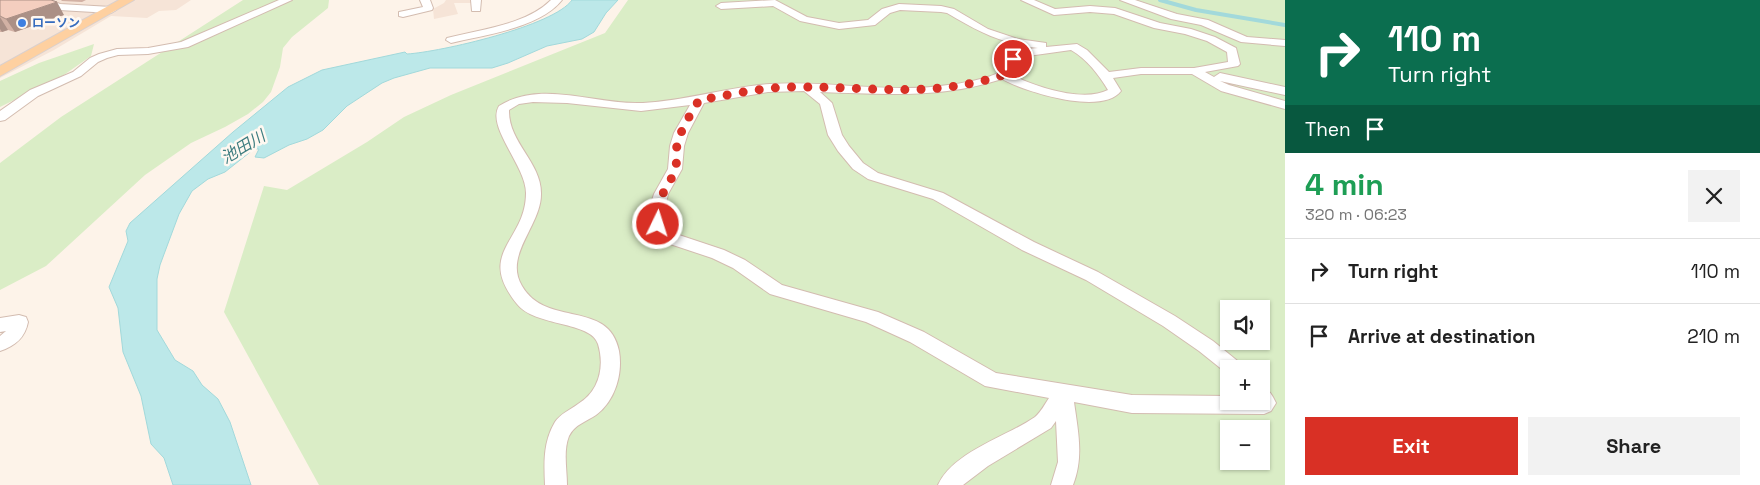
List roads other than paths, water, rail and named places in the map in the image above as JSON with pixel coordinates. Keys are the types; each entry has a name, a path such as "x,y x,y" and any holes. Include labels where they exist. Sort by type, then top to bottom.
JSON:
{"main road":[{"path":"0,72 128,0"}],"street":[{"path":"0,117 34,93 78,74 94,60 103,56 117,52 148,51 184,45 287,0"},
{"path":"403,14 428,8 425,0"},
{"path":"451,40 531,18 544,11 557,0"},
{"path":"1026,0 1054,12 1090,8 1115,12 1158,26 1211,39 1232,50 1234,64 1194,71 1141,71 1106,76"},
{"path":"1124,0 1175,17 1204,22 1245,40 1285,43"},
{"path":"38,1 59,7 111,10"},
{"path":"721,6 775,3 804,19 839,26 871,23 886,11 899,7 941,9 950,11 984,32 1017,42 1056,47"},
{"path":"556,485 555,450 561,431 566,422 589,409 604,395 610,370 607,341 603,334 595,327 535,312 517,295 508,278 508,259 531,214 535,185 528,164 505,132 500,118 503,109 515,101 533,98 567,98 641,106 675,104 768,88 807,87 922,91 970,85 1003,75 1013,59 1034,50 1073,46 1083,52 1106,76 1115,91 1114,93 1102,96 1081,98 1050,94 1032,89 1003,75"},
{"path":"1194,71 1285,91"},
{"path":"1194,71 1225,88 1285,105"},
{"path":"807,87 826,102 835,135 863,170 873,176 938,196 1028,246 1092,276 1169,321 1206,346 1222,360"},
{"path":"699,100 681,133 677,146 676,169 661,194 656,213 658,224 673,238 693,247 718,254 739,264 776,290 872,317 908,333 992,380 1132,404 1220,405"},
{"path":"0,325 19,322 17,333 9,341 0,344"},
{"path":"949,485 957,476 980,459 1044,422 1063,393"},
{"path":"1062,485 1069,468 1071,446 1065,418 1063,393"}],"water":[{"name":"池田川","path":"572,0 618,0 606,13 594,32 582,39 547,46 492,68 430,68 394,78 382,83 347,106 323,130 307,139 289,145 264,158 255,157 259,149 254,149 225,172 208,179 192,191 179,214 160,265 157,279 157,330 175,360 193,371 202,385 218,399 230,422 251,485 173,485 164,458 151,444 141,396 123,352 118,308 109,287 128,241 126,231 130,223 233,132 288,87 322,70 405,52 407,54 444,48 495,36 543,19 561,10"}],"waterway":[{"path":"1160,0 1196,10 1285,25"}],"place":[{"name":"ローソン","path":"22,23"}]}
